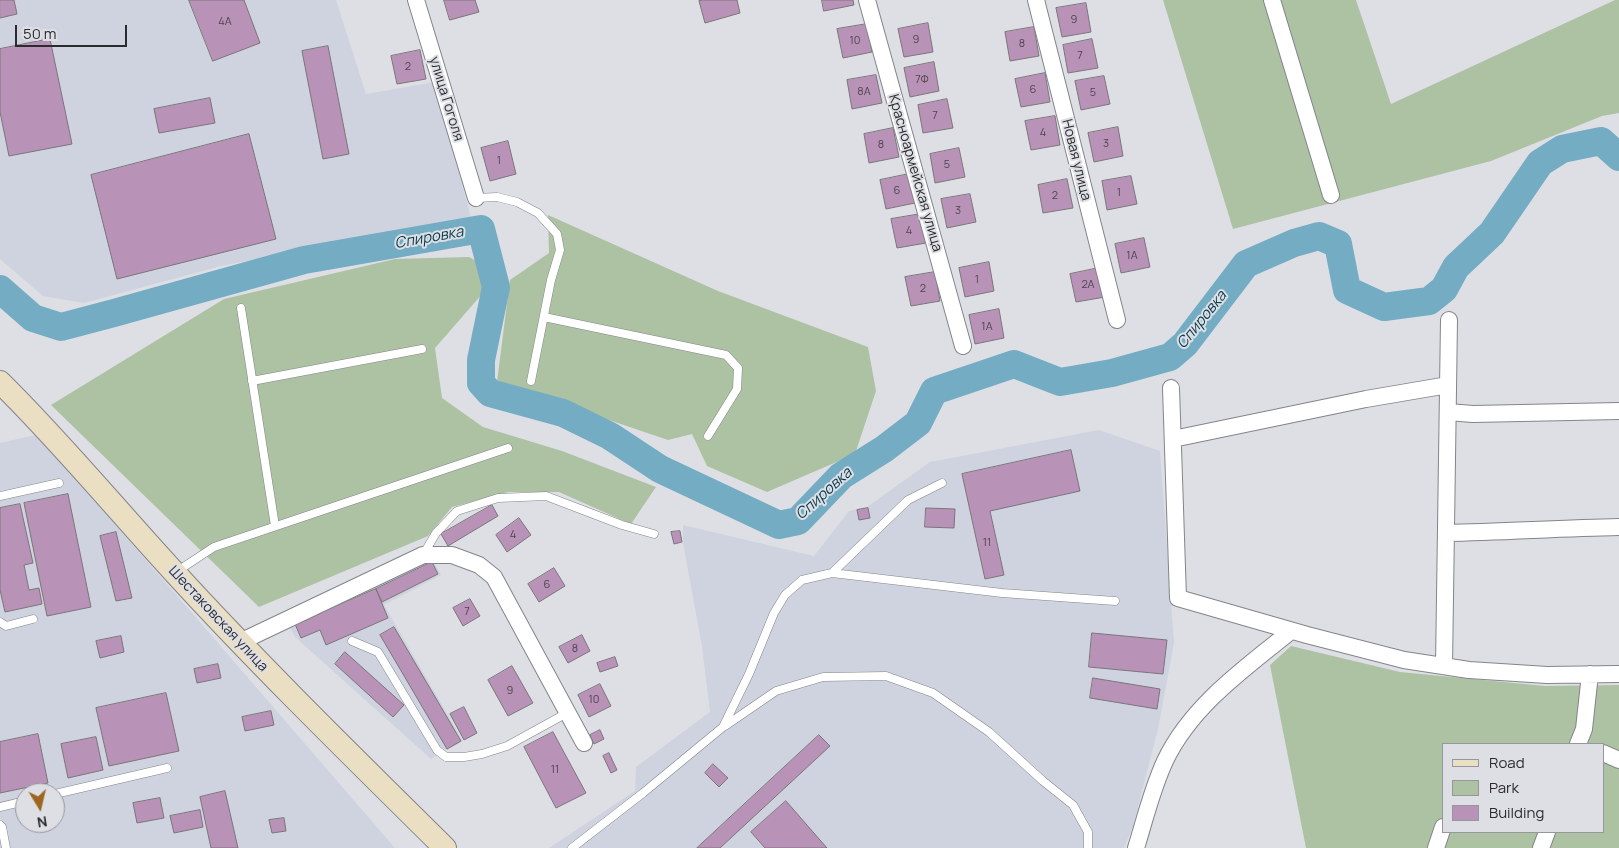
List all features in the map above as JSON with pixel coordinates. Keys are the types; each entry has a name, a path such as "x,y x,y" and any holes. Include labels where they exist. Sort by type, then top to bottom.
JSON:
{"main road":[{"name":"Шестаковская улица","path":"0,382 37,418 174,573 276,681 445,848"}],"street":[{"name":"улица Гоголя","path":"416,0 476,198"},
{"name":"Красноармейская улица","path":"867,0 963,346"},
{"name":"Новая улица","path":"1036,0 1116,320"},
{"path":"1272,0 1331,195"},
{"path":"1444,666 1449,320"},
{"path":"1173,439 1366,399 1448,385"},
{"path":"1171,388 1178,598 1291,631 1404,660 1469,670 1547,675 1619,674"},
{"path":"1448,412 1474,414 1619,411"},
{"path":"1446,533 1554,528 1619,528"},
{"path":"240,642 423,555 452,555 479,565 494,577 584,743"},
{"path":"1136,848 1153,793 1166,760 1190,722 1221,690 1291,631"},
{"path":"1579,743 1584,729 1590,674"},
{"path":"1604,753 1619,760"},
{"path":"1436,848 1442,830"},
{"path":"1541,848 1546,833"}],"lane":[{"path":"476,198 497,197 517,202 538,213 557,234 560,250 551,280 531,382"},
{"path":"241,308 275,526"},
{"path":"544,317 726,355 738,368 737,389 708,436"},
{"path":"252,381 422,349"},
{"path":"174,573 214,547 508,448"},
{"path":"0,496 59,483"},
{"path":"832,573 908,500 942,483"},
{"path":"423,555 436,533 457,511 498,498 546,496 622,525 654,534"},
{"path":"723,727 749,674 774,613 785,595 802,580 832,573 1002,593 1115,601"},
{"path":"0,622 6,626 33,619"},
{"path":"352,641 378,652 437,750 446,757 482,754 507,746 567,713"},
{"path":"572,848 723,727 776,691 823,677 886,676 933,693 989,732 1073,806 1088,832 1088,848"},
{"path":"65,792 166,768"},
{"path":"0,807 15,803"},
{"path":"0,825 2,826 6,848"}],"shaded area":[{"path":"0,0 336,0 366,94 435,82 471,218 221,266 84,303 43,296 0,259"},
{"path":"1099,430 1160,451 1174,643 1158,729 1133,826 1124,848 549,848 635,791 636,767 710,712 702,646 683,543 683,525 814,556 849,511 867,507 930,462"},
{"path":"36,435 395,848 0,848 0,443"},
{"path":"432,558 441,575 384,605 463,741 431,759 295,637 288,624"}],"green space":[{"path":"1163,0 1356,0 1391,104 1615,0 1619,0 1619,113 1602,116 1491,161 1233,229"},
{"path":"548,215 718,291 868,347 876,391 855,454 767,492 707,466 692,434 668,440 497,382 510,280 549,253"},
{"path":"469,257 486,266 490,285 435,348 442,398 483,427 562,451 656,487 631,524 559,492 508,492 452,507 428,536 259,607 51,405 224,299 395,259"},
{"path":"1291,646 1400,672 1545,686 1619,685 1619,848 1306,848 1270,665"}],"building":[{"path":"0,0 14,0 17,14 0,18"},
{"path":"189,0 244,0 260,43 213,61"},
{"path":"444,0 475,0 479,12 450,20"},
{"path":"737,0 740,13 705,23 699,1"},
{"path":"822,0 853,0 854,5 824,11"},
{"path":"1086,3 1091,32 1062,37 1056,8"},
{"path":"928,23 933,52 904,57 898,29"},
{"path":"867,24 872,52 843,58 837,29"},
{"path":"1034,27 1039,56 1010,61 1005,32"},
{"path":"50,39 72,144 9,156 0,112 0,49"},
{"path":"1092,39 1098,68 1068,73 1063,45"},
{"path":"328,46 349,154 323,159 302,51"},
{"path":"420,50 426,79 397,84 391,56"},
{"path":"934,62 939,91 910,97 904,68"},
{"path":"1045,73 1050,102 1021,107 1015,79"},
{"path":"876,75 882,103 852,109 847,80"},
{"path":"1104,76 1110,104 1081,110 1075,81"},
{"path":"210,98 215,123 159,133 154,109"},
{"path":"947,99 953,128 923,133 918,105"},
{"path":"1055,116 1060,145 1031,150 1025,121"},
{"path":"1118,127 1123,156 1094,162 1088,133"},
{"path":"893,128 899,157 869,163 864,134"},
{"path":"249,134 276,239 117,279 91,175"},
{"path":"508,141 516,174 490,181 481,148"},
{"path":"959,148 965,177 935,183 930,154"},
{"path":"909,174 915,203 886,209 880,180"},
{"path":"1131,176 1137,204 1107,210 1102,181"},
{"path":"1067,179 1073,208 1043,213 1038,185"},
{"path":"970,194 976,222 947,228 941,199"},
{"path":"921,214 926,243 897,248 891,219"},
{"path":"1144,238 1150,267 1121,273 1115,244"},
{"path":"989,262 994,291 965,297 959,268"},
{"path":"1099,268 1105,297 1076,302 1070,274"},
{"path":"935,272 940,301 911,306 905,277"},
{"path":"999,309 1004,338 975,344 969,315"},
{"path":"1071,450 1080,491 990,511 1004,575 985,579 962,474"},
{"path":"68,494 91,607 47,616 24,503"},
{"path":"20,504 33,563 24,565 29,590 39,588 42,604 5,612 0,590 0,508"},
{"path":"492,505 498,516 448,546 441,534"},
{"path":"868,508 870,518 859,520 857,510"},
{"path":"926,508 955,509 954,528 925,527"},
{"path":"519,518 531,535 507,552 496,535"},
{"path":"680,531 682,542 674,544 671,532"},
{"path":"116,532 132,598 116,601 100,536"},
{"path":"432,562 438,574 382,602 376,589"},
{"path":"554,568 565,586 539,602 528,584"},
{"path":"376,589 388,618 326,645 320,630 301,638 295,624"},
{"path":"470,599 480,616 463,626 453,608"},
{"path":"394,627 461,741 447,749 380,635"},
{"path":"1092,633 1167,640 1163,674 1089,667"},
{"path":"582,635 590,651 568,663 559,647"},
{"path":"121,636 124,652 100,658 96,641"},
{"path":"345,652 404,705 393,717 335,664"},
{"path":"615,657 618,666 600,672 597,663"},
{"path":"218,664 221,678 197,683 194,669"},
{"path":"512,666 533,703 508,716 488,680"},
{"path":"1093,678 1160,689 1157,709 1090,698"},
{"path":"600,684 611,706 589,717 578,695"},
{"path":"166,693 179,751 109,766 96,708"},
{"path":"464,707 477,733 464,740 450,714"},
{"path":"271,711 274,725 245,731 242,717"},
{"path":"600,730 604,739 594,744 590,735"},
{"path":"553,732 586,793 556,808 524,747"},
{"path":"38,734 48,783 15,783 15,790 0,793 0,742"},
{"path":"819,735 830,746 720,848 697,848"},
{"path":"96,737 103,770 68,778 61,744"},
{"path":"609,753 617,770 611,773 603,756"},
{"path":"713,764 728,778 719,787 705,773"},
{"path":"225,791 238,848 211,848 200,797"},
{"path":"160,798 164,818 137,823 133,803"},
{"path":"786,801 827,848 765,848 751,832"},
{"path":"200,810 203,827 174,833 170,816"},
{"path":"284,818 286,831 272,833 269,820"}],"waterway":[{"name":"Спировка","path":"0,289 33,318 61,327 304,260 481,229 496,287 481,360 481,383 490,393 563,413 610,436 660,469 779,525 798,521 841,476 884,449 918,423 934,391 1014,364 1060,382 1112,373 1170,357 1185,344 1246,264 1294,243 1319,236 1338,244 1347,290 1384,307 1429,301 1444,289 1456,267 1492,233 1540,163 1562,149 1601,141 1619,157"}]}
